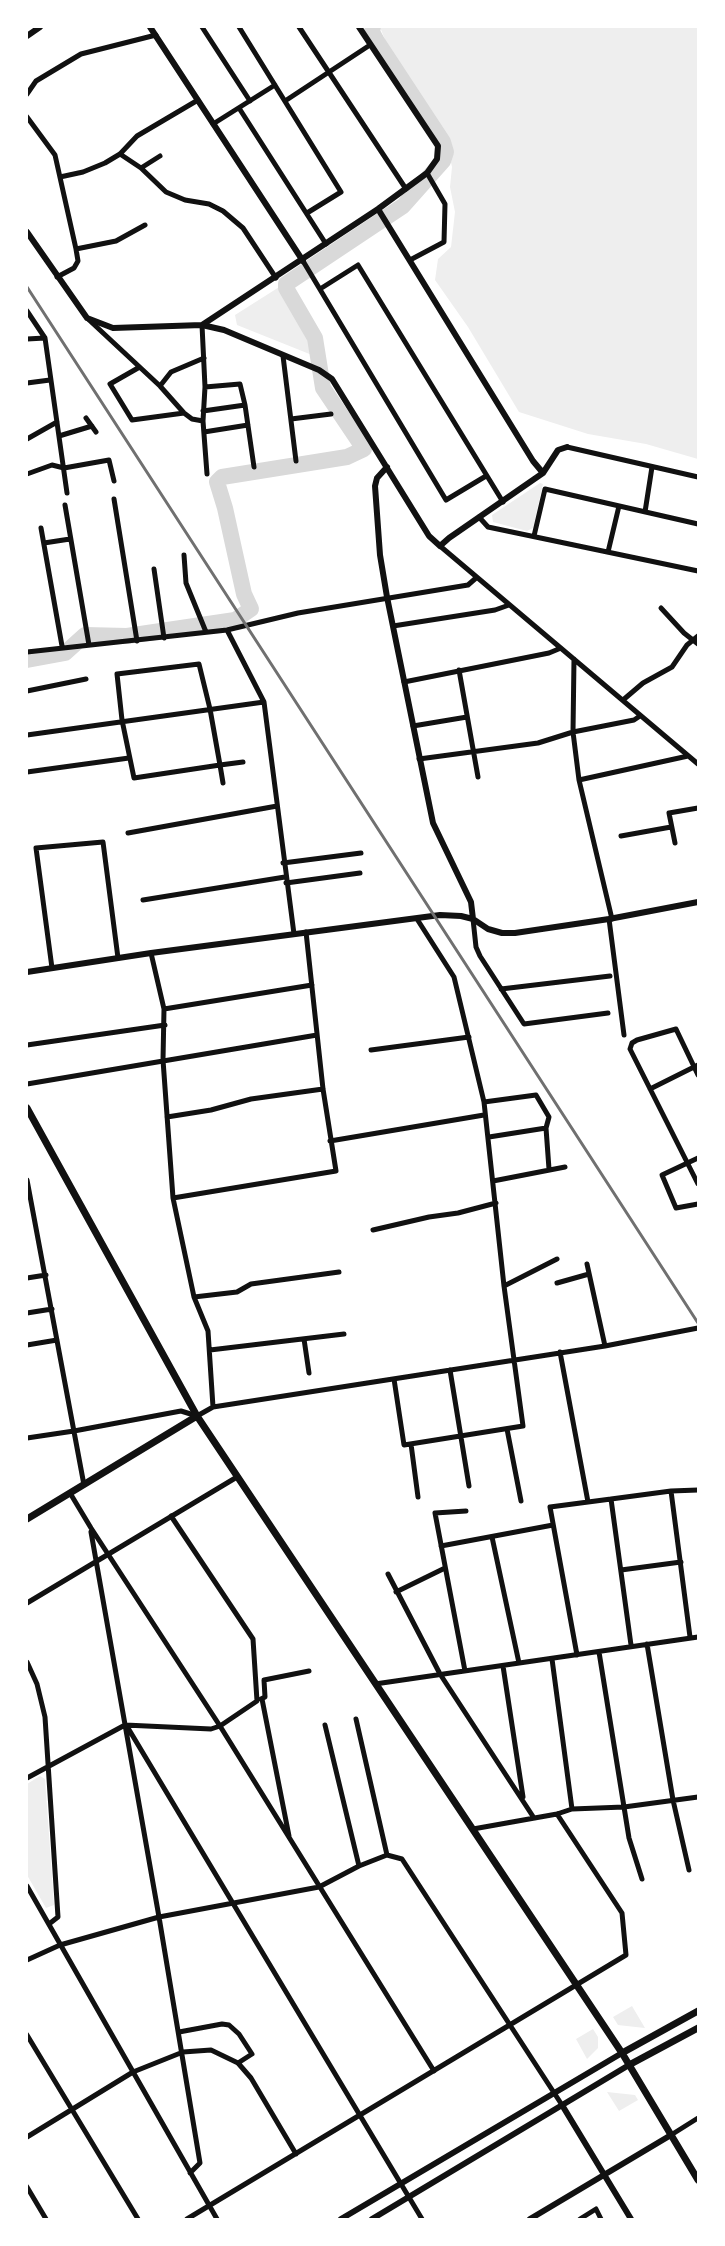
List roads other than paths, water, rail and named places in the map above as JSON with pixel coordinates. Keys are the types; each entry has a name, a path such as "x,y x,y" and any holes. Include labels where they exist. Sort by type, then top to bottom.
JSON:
{"main road":[{"path":"27,1108 29,1116 197,1416 622,2053 698,2180"},
{"path":"27,1519 197,1416"},
{"path":"622,2053 698,2011"},
{"path":"629,2065 698,2028"}],"street":[{"path":"27,36 40,27"},
{"path":"202,27 250,101"},
{"path":"239,27 341,192 307,213"},
{"path":"299,27 406,189"},
{"path":"202,325 303,261 378,209 427,173 438,159 438,146 359,27"},
{"path":"27,94 36,81 81,54 153,30 303,261 446,500 486,476"},
{"path":"285,101 370,45"},
{"path":"213,124 275,85"},
{"path":"60,177 105,163 120,154 137,136 198,100"},
{"path":"239,108 326,244"},
{"path":"27,117 55,155 76,249 78,261 74,268 57,278"},
{"path":"120,154 141,168 166,192 185,200 209,204 223,211 243,228 276,278"},
{"path":"141,168 160,156"},
{"path":"410,260 444,242 445,204 427,173"},
{"path":"378,209 533,461 543,473"},
{"path":"76,249 116,241 146,225"},
{"path":"27,232 87,318 138,368 160,386 183,413 192,419 204,421"},
{"path":"320,289 358,266 503,502"},
{"path":"27,311 45,338 67,493"},
{"path":"87,318 113,328 202,325 224,330 319,370 332,379 429,536 698,764"},
{"path":"202,325 205,387 203,411 207,474"},
{"path":"27,339 45,338"},
{"path":"283,356 297,461"},
{"path":"160,386 171,372 204,358"},
{"path":"138,368 110,384 132,420 183,413"},
{"path":"27,383 50,380"},
{"path":"205,387 240,384 254,467"},
{"path":"203,411 245,405"},
{"path":"291,419 331,414"},
{"path":"86,418 96,432"},
{"path":"27,439 57,422"},
{"path":"204,432 248,425"},
{"path":"59,436 92,426"},
{"path":"440,546 543,473 558,450 567,447 698,477"},
{"path":"27,474 52,465 64,468 109,460 114,481"},
{"path":"387,467 377,478 375,486 380,555 387,597 433,823 471,902 476,947 524,1024 608,1013"},
{"path":"645,512 652,467"},
{"path":"534,536 545,489 698,524"},
{"path":"114,499 137,640"},
{"path":"64,505 88,645"},
{"path":"608,552 619,506"},
{"path":"479,517 488,527 698,571"},
{"path":"41,528 62,646"},
{"path":"44,543 70,539"},
{"path":"184,555 186,583 206,632"},
{"path":"154,569 164,638"},
{"path":"27,651 227,630 298,613 468,585 476,578"},
{"path":"393,626 495,610 509,605"},
{"path":"661,608 684,633 697,640"},
{"path":"227,630 264,702 294,934"},
{"path":"623,700 643,683 672,667 687,645 697,640"},
{"path":"404,682 549,653 561,648"},
{"path":"574,659 573,732 579,780 610,919 624,1035"},
{"path":"223,783 220,765 210,709 199,664 117,674 122,720 134,778 220,765 243,762"},
{"path":"459,670 478,777"},
{"path":"27,691 86,679"},
{"path":"27,735 264,702"},
{"path":"419,759 538,743 573,732 634,720 640,716"},
{"path":"413,726 467,717"},
{"path":"579,780 688,756"},
{"path":"27,772 129,758"},
{"path":"128,833 277,806"},
{"path":"675,843 669,813 698,808"},
{"path":"621,836 671,827"},
{"path":"52,968 36,848 103,842 118,958"},
{"path":"284,863 361,853"},
{"path":"143,900 286,880 360,873"},
{"path":"27,972 306,932 451,915 473,919 488,929 502,933 516,933 610,919 698,902"},
{"path":"394,1379 404,1445 523,1426 504,1286 484,1102 454,977 417,919"},
{"path":"173,1198 336,1171 323,1089 306,932"},
{"path":"151,953 164,1009 163,1060 173,1198 194,1297 208,1331 213,1407"},
{"path":"501,989 610,976"},
{"path":"164,1009 312,985"},
{"path":"27,1045 165,1025"},
{"path":"698,1075 696,1066 676,1029 632,1043 630,1049 698,1184"},
{"path":"27,1084 317,1035"},
{"path":"371,1050 470,1037"},
{"path":"650,1089 696,1066"},
{"path":"167,1117 211,1110 251,1099 323,1089"},
{"path":"484,1102 536,1095 549,1117 546,1128 549,1169"},
{"path":"330,1141 484,1115"},
{"path":"489,1137 546,1128"},
{"path":"698,1158 662,1175 676,1208 698,1204"},
{"path":"494,1181 565,1167"},
{"path":"27,1180 84,1485"},
{"path":"373,1230 496,1203"},
{"path":"504,1286 557,1259"},
{"path":"586,1264 605,1346"},
{"path":"194,1297 237,1292 251,1284 339,1272"},
{"path":"27,1278 46,1275"},
{"path":"557,1283 589,1275"},
{"path":"27,1312 52,1309"},
{"path":"27,1438 181,1411 197,1416 213,1407 605,1346 698,1328"},
{"path":"210,1350 344,1334"},
{"path":"304,1339 309,1373"},
{"path":"27,1345 57,1340"},
{"path":"560,1352 588,1502"},
{"path":"450,1370 469,1486"},
{"path":"507,1429 521,1501"},
{"path":"411,1444 418,1497"},
{"path":"27,1603 237,1477"},
{"path":"577,1655 550,1507 671,1491 698,1490"},
{"path":"671,1491 690,1637"},
{"path":"70,1493 220,1726 434,2071"},
{"path":"611,1498 631,1646"},
{"path":"465,1671 435,1513 466,1511"},
{"path":"171,1516 253,1639 259,1700 290,1840"},
{"path":"441,1546 553,1525"},
{"path":"91,1528 183,2052 200,2163 190,2174"},
{"path":"492,1537 519,1663"},
{"path":"621,1570 681,1562"},
{"path":"396,1592 445,1568"},
{"path":"388,1574 440,1674 534,1818"},
{"path":"375,1684 698,1637"},
{"path":"647,1644 673,1800 689,1870"},
{"path":"598,1652 629,1838 642,1880"},
{"path":"552,1659 572,1809"},
{"path":"27,1663 37,1684 45,1717 58,1917 48,1924"},
{"path":"503,1666 524,1802"},
{"path":"27,1778 125,1725 211,1729 220,1726 265,1697 264,1680 309,1671"},
{"path":"356,1719 387,1855"},
{"path":"125,1725 422,2219"},
{"path":"325,1725 359,1866"},
{"path":"473,1829 557,1814 572,1809 624,1807 698,1797"},
{"path":"188,2219 626,1955 622,1913 557,1814"},
{"path":"27,1960 60,1945 159,1917 319,1887 359,1866 387,1855 402,1859 554,2092 631,2219"},
{"path":"27,1886 217,2219"},
{"path":"179,2032 222,2024 229,2025 239,2034 252,2054 238,2063"},
{"path":"27,2035 138,2219"},
{"path":"27,2137 133,2072 183,2052 211,2050 238,2063 251,2078 296,2154"},
{"path":"340,2219 622,2053"},
{"path":"372,2219 629,2065"},
{"path":"530,2219 698,2118"},
{"path":"27,2187 46,2219"},
{"path":"580,2219 596,2210 601,2219"}],"waterway":[{"path":"27,660 65,653 85,635 127,636 235,620 251,609 244,594 217,482 222,477 347,457 364,449 323,388 315,338 286,288 286,284 403,206 443,161 446,152 443,142 378,43 372,32 373,27"}],"railway":[{"path":"27,287 698,1323"}]}
